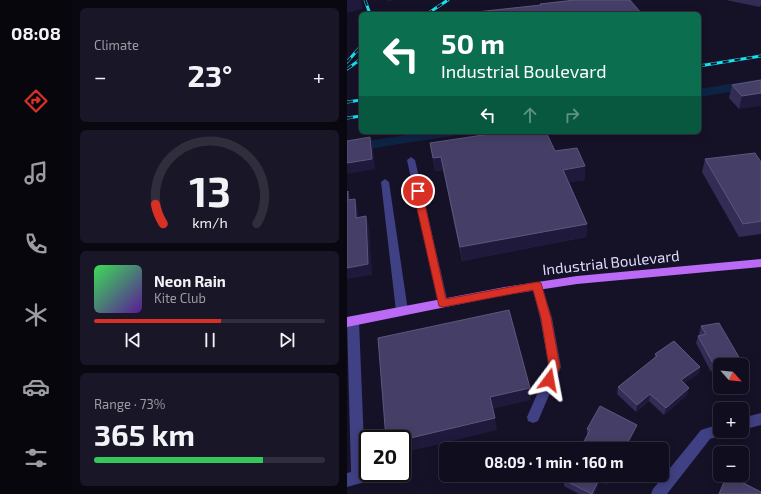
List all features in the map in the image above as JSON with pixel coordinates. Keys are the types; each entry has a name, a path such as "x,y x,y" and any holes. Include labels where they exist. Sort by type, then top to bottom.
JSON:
{"main road":[{"name":"Industrial Boulevard","path":"350,321 537,286 577,280 761,263"}],"street":[{"path":"411,160 443,303"},
{"path":"385,182 402,311"},
{"path":"533,417 555,367 546,318 537,286"},
{"path":"350,321 352,479"},
{"path":"749,422 761,419"},
{"path":"658,494 706,434 713,432"}],"building":[{"path":"575,0 630,0 640,12 476,12 541,5 540,4"},
{"path":"761,80 761,93 742,96 732,85"},
{"path":"490,134 547,134 555,151 577,148 585,166 563,170 587,224 460,247 441,157 433,158 430,143"},
{"path":"370,137 372,159 347,163 347,141"},
{"path":"755,153 761,162 761,221 743,224 705,159"},
{"path":"348,191 348,200 355,199 356,218 366,216 368,264 347,268 347,192"},
{"path":"509,310 530,388 490,397 495,418 411,438 411,430 385,430 378,338"},
{"path":"719,323 739,358 713,358 713,363 698,336 706,334 701,326"},
{"path":"674,341 700,367 681,380 689,388 666,408 650,394 637,405 618,387 657,356 655,354"},
{"path":"600,406 637,425 628,442 584,442 590,430 587,429"},
{"path":"568,482 598,482 592,494"},
{"path":"724,482 742,482 761,492 761,494 719,494"}],"waterway":[{"path":"701,93 761,83"},
{"path":"347,148 439,134"}],"railway":[{"path":"365,0 369,12"},
{"path":"430,12 448,0"},
{"path":"347,62 359,48"},
{"path":"701,66 761,56"},
{"path":"347,69 359,60"},
{"path":"347,102 359,100"},
{"path":"347,118 359,116"}],"route":[{"path":"418,191 443,303 537,286 546,318 555,367 549,380"}]}
